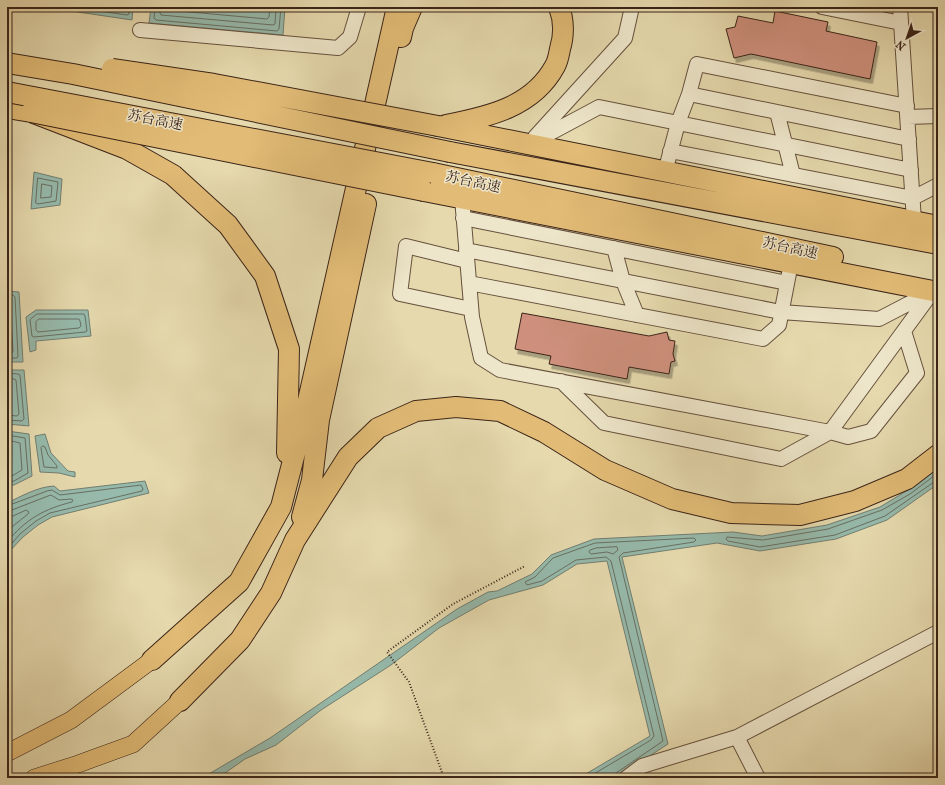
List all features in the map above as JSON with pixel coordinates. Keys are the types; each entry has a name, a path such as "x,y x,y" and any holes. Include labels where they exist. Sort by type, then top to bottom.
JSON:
{"highway":[{"path":"152,660 239,582 281,507 305,414 397,7"},
{"path":"295,540 312,480 319,420 352,274 403,28 412,7"},
{"path":"438,126 477,119 512,107 537,90 556,66 563,39 562,14 559,7"},
{"path":"7,56 67,62 214,84 438,126 938,226"},
{"name":"苏台高速","path":"7,63 73,74 450,152 938,244"},
{"name":"苏台高速","path":"7,92 433,173 936,287"},
{"path":"7,108 791,263 936,287"},
{"path":"31,112 127,149 173,175 228,225 265,276 289,350 286,487"},
{"path":"180,701 240,640 270,593 295,540 348,457 378,428 416,411 456,406 500,411 544,432 605,470 672,499 731,513 800,515 855,502 907,479 938,455"}],"main road":[{"path":"7,753 71,720 152,660"},
{"path":"34,778 64,769 133,744 180,701"}],"street":[{"path":"140,30 338,48 350,37 359,7"},
{"path":"528,145 625,38 632,7"},
{"path":"822,7 901,23"},
{"path":"900,7 914,221"},
{"path":"665,172 678,123 689,94 697,64 907,112 938,116"},
{"path":"689,94 909,139"},
{"path":"528,145 599,107 911,170"},
{"path":"777,112 793,175"},
{"path":"670,151 913,198 938,185"},
{"path":"462,198 471,309 481,358 500,370 830,432 848,437 871,431 916,373 904,331"},
{"path":"463,218 787,283"},
{"path":"471,309 400,294 406,246 623,281 781,312 879,319 936,287"},
{"path":"614,248 623,281 636,315"},
{"path":"469,284 762,339 779,325 791,263"},
{"path":"561,381 604,424 781,458 830,432 936,287"},
{"path":"626,778 642,766 737,737 938,632"},
{"path":"737,737 758,778"}],"path":[{"path":"444,778 409,682 387,652 453,604 525,566"}],"water":[{"path":"44,7 133,7 132,20"},
{"path":"151,7 285,7 283,35 149,23"},
{"path":"34,172 62,179 60,205 31,209"},
{"path":"7,291 19,292 23,362 7,362"},
{"path":"36,310 88,310 91,336 36,341 36,350 30,352 26,317"},
{"path":"7,370 24,370 29,426 7,424"},
{"path":"7,431 29,434 32,476 14,485 7,485"},
{"path":"45,434 51,453 68,471 75,472 75,477 59,473 40,472 35,436"},
{"path":"938,468 938,484 887,520 836,539 760,551 717,543 622,557 668,744 616,778 579,778 650,736 607,561 577,564 543,585 489,600 439,628 391,665 321,710 276,745 245,759 218,778 202,778 270,738 457,609 488,592 497,591 532,574 551,555 594,539 733,532 762,536 827,525 880,507 908,490"},
{"path":"145,481 149,493 52,517 38,525 23,537 7,554 7,503 30,492 54,486 60,491"}],"building":[{"path":"775,11 828,22 826,31 877,42 870,79 751,54 734,58 726,29 735,27 738,16 773,23"},
{"path":"522,313 649,336 667,332 669,340 675,341 673,354 675,361 671,362 669,374 629,367 627,379 549,364 551,356 515,349"}]}
